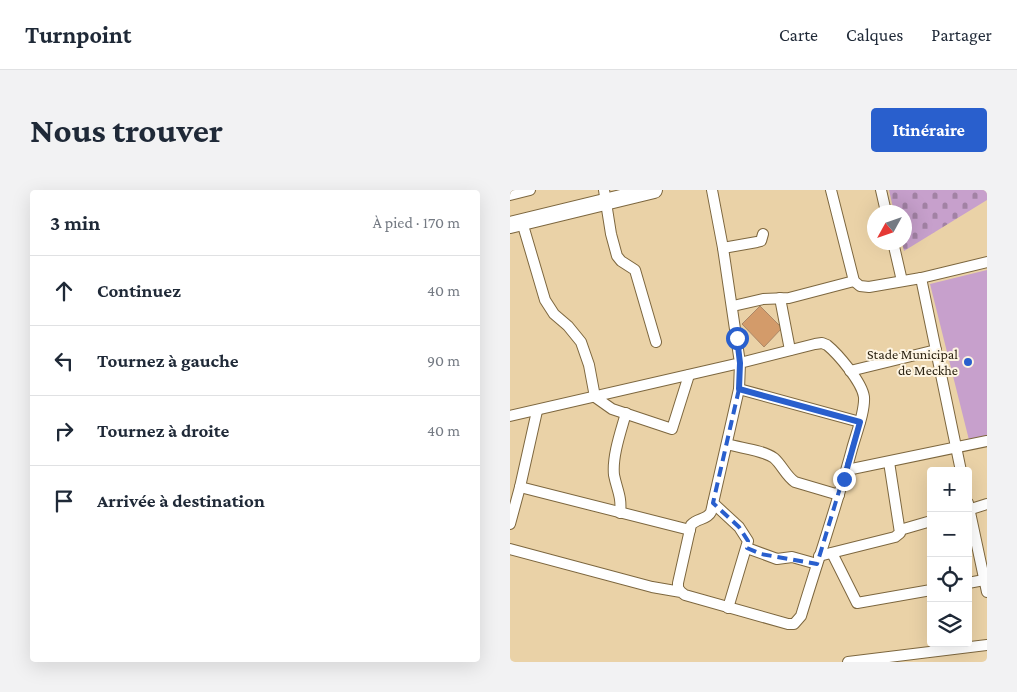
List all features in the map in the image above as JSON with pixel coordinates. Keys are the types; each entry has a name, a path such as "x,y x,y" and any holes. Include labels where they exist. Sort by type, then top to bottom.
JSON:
{"highway":[{"path":"516,224 605,196 654,190"}],"street":[{"path":"510,195 530,190"},
{"path":"510,416 537,411 740,363 815,344 827,344 850,371 863,394 860,422 801,616 794,624 685,596 678,588 693,522 709,515 713,503 739,389 740,363 733,306 712,190"},
{"path":"831,190 854,281"},
{"path":"881,190 884,205"},
{"path":"605,196 611,234 617,256 635,270 656,342"},
{"path":"516,224 545,300 554,314 568,326 581,342 589,365 595,397 612,409 672,429 689,375"},
{"path":"723,248 760,241 763,234"},
{"path":"895,250 902,281"},
{"path":"733,306 763,299 780,298 854,281 864,287 921,278 987,262"},
{"path":"921,278 960,467"},
{"path":"780,298 790,350"},
{"path":"850,371 936,350"},
{"path":"739,389 860,422"},
{"path":"510,524 537,411"},
{"path":"620,513 622,501 614,474 617,448 626,414"},
{"path":"846,470 987,441"},
{"path":"726,444 767,454 776,460 791,479 796,482 839,495"},
{"path":"747,548 777,559 792,557 818,560 832,552 895,537 900,533 900,530 889,462"},
{"path":"520,487 690,530"},
{"path":"713,503 739,527 748,541 728,608"},
{"path":"972,507 987,504"},
{"path":"970,512 987,592"},
{"path":"900,530 927,522"},
{"path":"510,549 642,584 681,592"},
{"path":"832,552 857,603 927,591"},
{"path":"972,582 984,580"},
{"path":"848,662 987,646"}],"highlighted area":[{"path":"739,389 860,422 817,564 761,554 747,548 748,541 739,527 713,503"}],"green space":[{"path":"889,190 987,190 987,200 912,246 912,205 892,205"},
{"name":"Stade Municipal de Meckhe","path":"987,270 987,440 970,444 930,284"}],"building":[{"path":"760,306 782,328 764,347 742,324"}],"place":[{"name":"Stade Municipal de Meckhe","path":"968,362"}],"route":[{"path":"737,338 740,363 739,389 860,422 844,479"}]}
